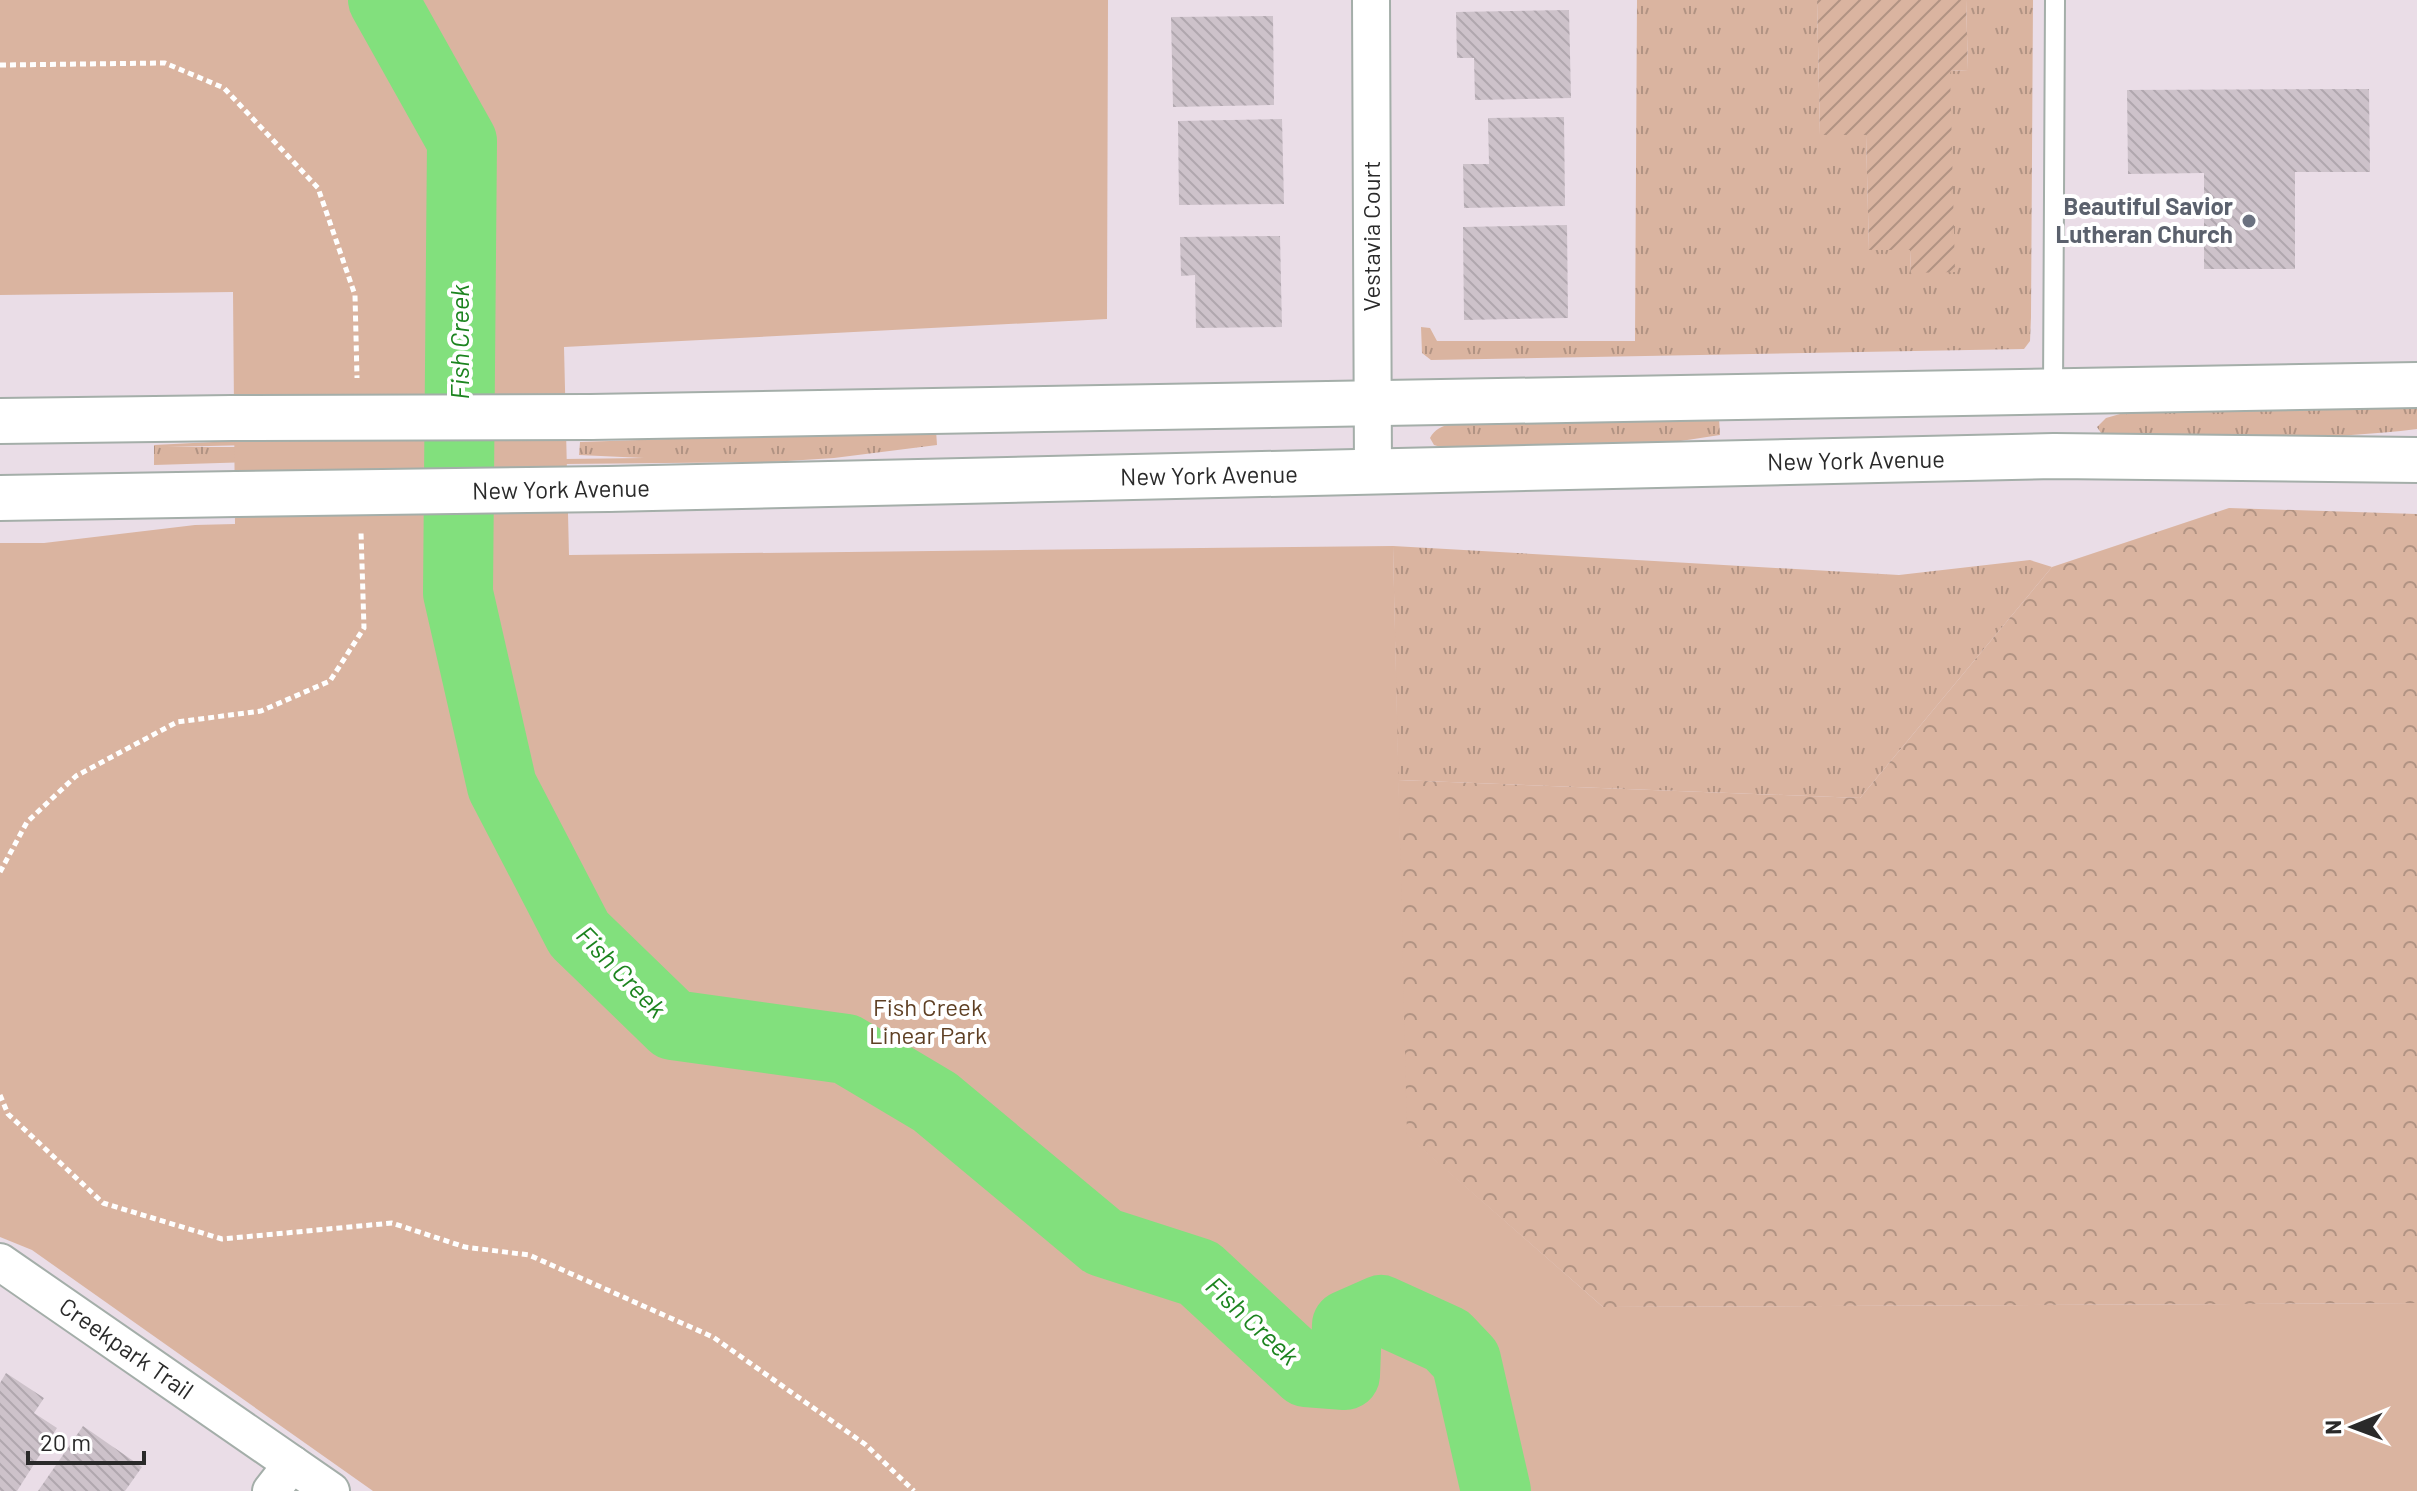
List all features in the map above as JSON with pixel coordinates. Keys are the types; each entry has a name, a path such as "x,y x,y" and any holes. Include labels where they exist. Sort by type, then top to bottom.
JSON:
{"main road":[{"path":"0,421 590,417 2417,385"},
{"path":"2053,391 2054,456"},
{"name":"New York Avenue","path":"0,498 608,489 2054,456 2417,460"}],"street":[{"name":"Vestavia Court","path":"1371,0 1373,472"},
{"name":"Creekpark Trail","path":"0,1262 282,1477 331,1491"}],"lane":[{"path":"2053,391 2055,0"}],"path":[{"path":"0,1095 8,1114 103,1203 222,1239 392,1223 465,1247 529,1255 713,1337 866,1445 914,1491"}],"green space":[{"name":"Fish Creek Linear Park","path":"0,0 1108,0 1107,319 564,347 569,555 1393,546 1407,1135 1603,1307 2417,1303 2417,1491 373,1491 32,1250 0,1237 0,543 44,543 195,525 235,524 233,292 0,295"},
{"path":"1637,0 1817,0 1820,135 1866,135 1869,250 1910,250 1911,273 1950,71 1968,70 1966,0 2033,0 2031,317 2030,341 2024,349 1431,360 1422,353 1421,327 1430,328 1437,341 1635,341"},
{"path":"1817,0 1966,0 1968,70 1950,71 1955,272 1911,273 1910,250 1869,250 1866,135 1820,135"},
{"path":"2417,408 2417,429 2339,436 2103,436 2097,427 2106,418 2127,412"},
{"path":"1719,418 1720,435 1648,446 1447,449 1434,445 1430,438 1439,428 1458,423"},
{"path":"936,430 937,445 834,458 772,462 565,464 564,459 644,458 579,455 580,442"},
{"path":"252,440 252,445 167,447 252,447 253,462 154,465 154,445"},
{"path":"2229,508 2417,514 2417,1303 1603,1307 1406,1135 1398,780 1860,798 2052,567"},
{"path":"1393,546 1899,575 2030,560 2052,567 1860,798 1398,780"}],"building":[{"path":"1569,10 1571,98 1475,100 1474,58 1457,58 1456,12"},
{"path":"1273,16 1274,105 1173,107 1171,17"},
{"name":"Beautiful Savior Lutheran Church","path":"2369,89 2370,172 2295,172 2295,269 2204,269 2204,173 2128,174 2127,90"},
{"path":"1564,117 1565,206 1464,208 1463,164 1489,164 1488,118"},
{"path":"1282,119 1284,204 1179,205 1178,121"},
{"path":"1567,225 1568,318 1464,320 1463,227"},
{"path":"1280,236 1282,327 1196,328 1195,275 1181,276 1180,237"},
{"path":"6,1373 44,1398 34,1413 57,1428 17,1491 0,1491 0,1383"},
{"path":"83,1426 142,1467 125,1491 38,1491"}],"waterway":[{"name":"Fish Creek","path":"383,0 462,141 458,593 502,786 579,934 673,1025 846,1049 935,1102 1103,1242 1199,1273 1306,1372 1345,1375 1347,1325 1381,1310 1447,1340 1466,1360 1496,1491"}],"place":[{"name":"Beautiful Savior Lutheran Church","path":"2249,221"}]}
